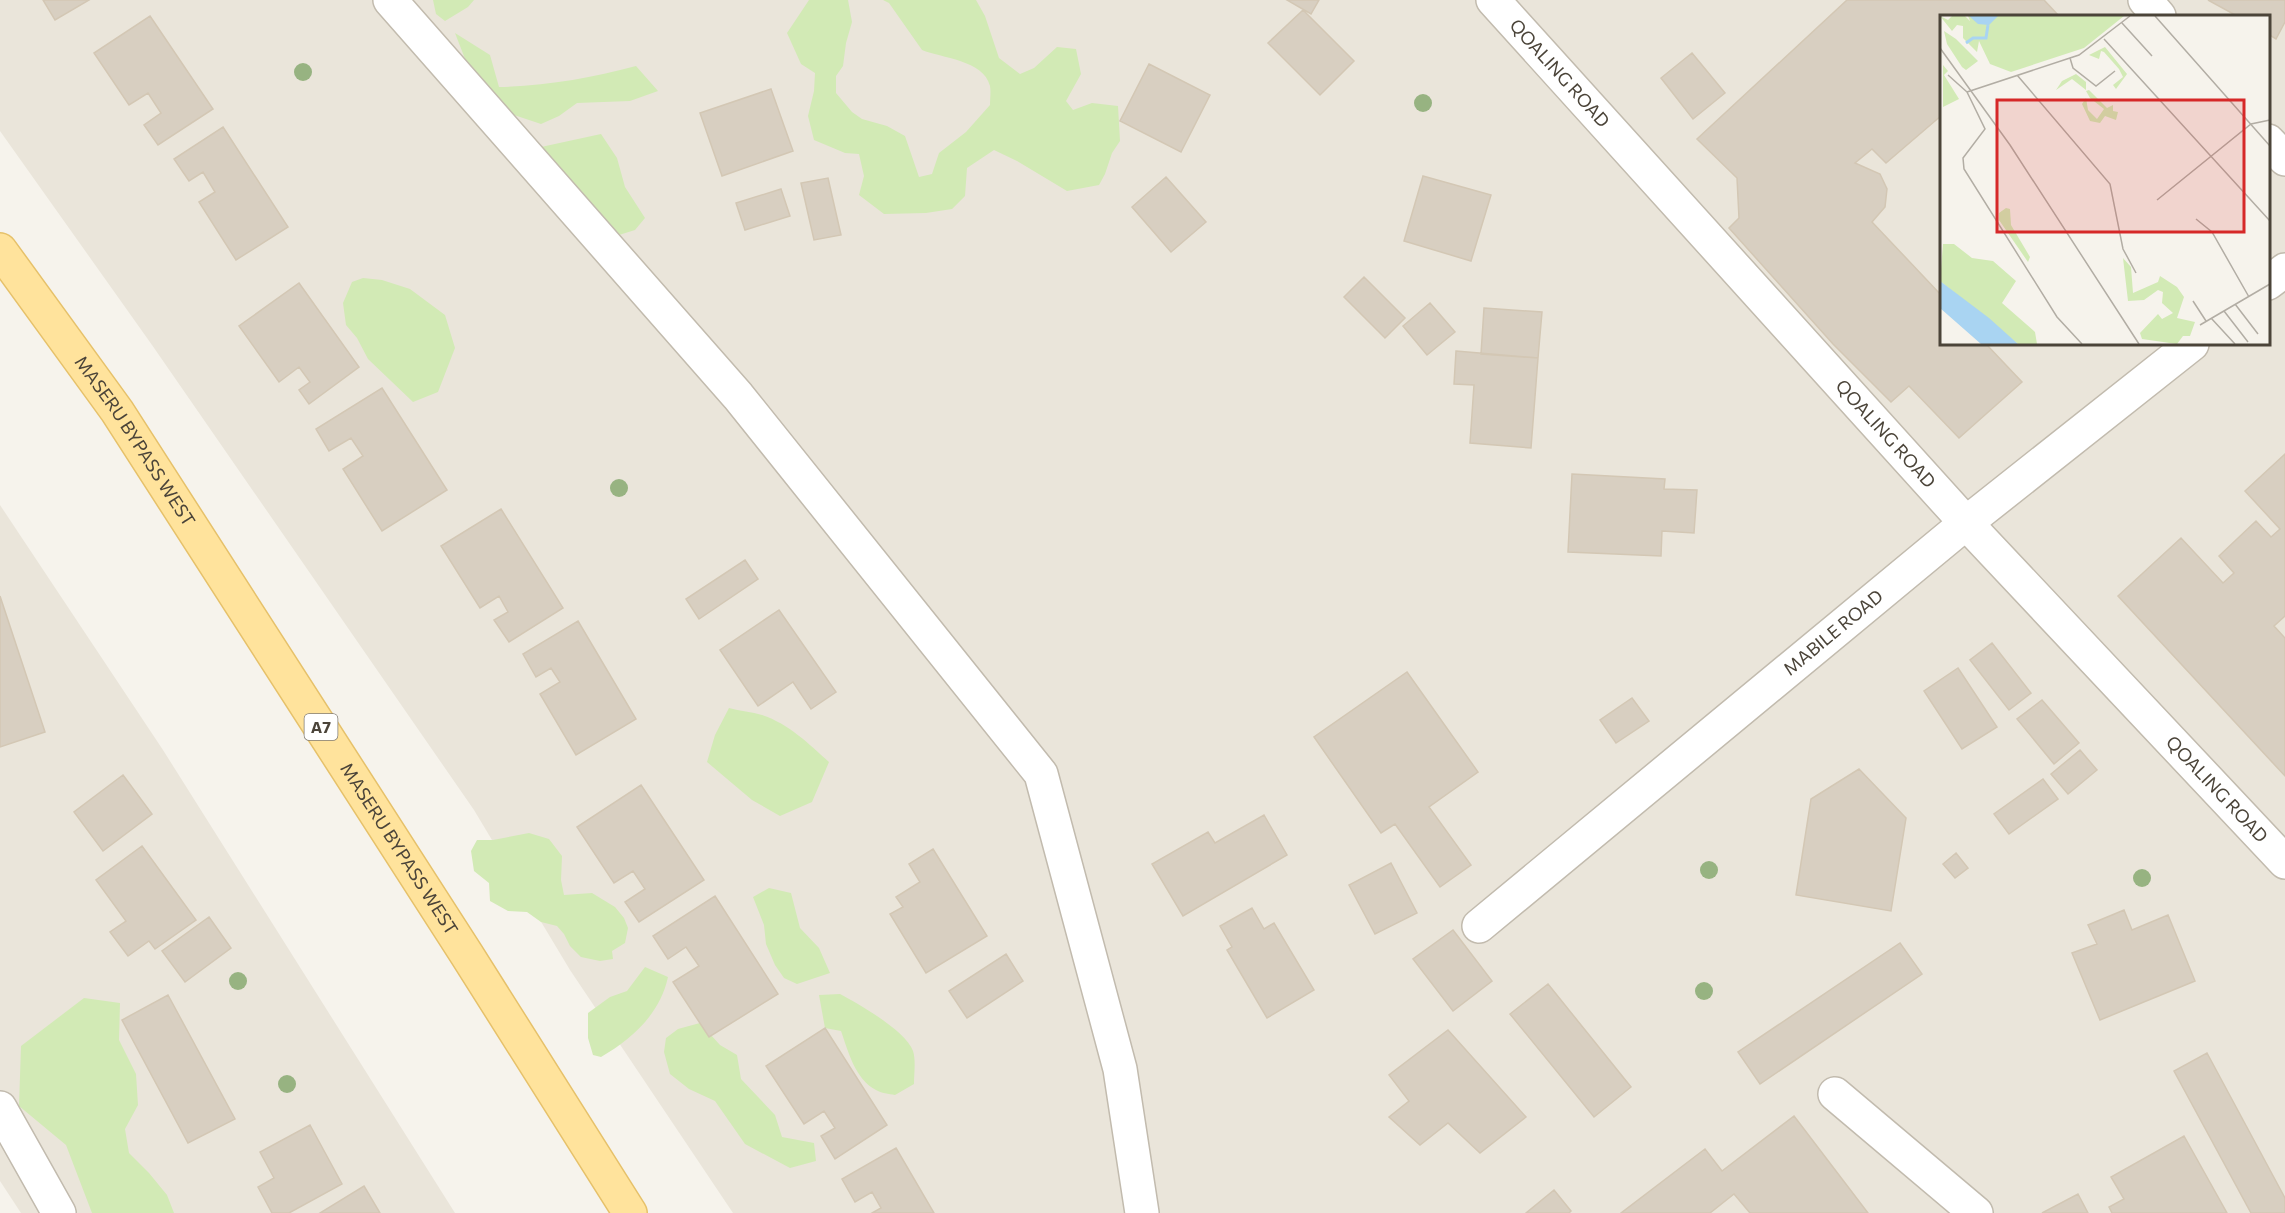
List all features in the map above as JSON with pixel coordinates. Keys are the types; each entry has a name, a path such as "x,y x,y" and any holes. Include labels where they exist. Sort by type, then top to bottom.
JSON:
{"main road":[{"name":"MASERU BYPASS WEST","path":"0,250 117,411 630,1213"}],"street":[{"path":"390,0 738,396 1041,774 1120,1070 1142,1213"},
{"name":"QOALING ROAD","path":"1493,0 1966,523 2285,862"},
{"path":"2145,0 2158,15"},
{"path":"2270,143 2285,159"},
{"path":"2270,281 2285,270"},
{"name":"MABILE ROAD","path":"1479,926 1966,523 2191,345"},
{"path":"1835,1095 1976,1213"},
{"path":"0,1108 59,1213"}],"shaded area":[{"path":"0,0 2285,0 2285,1213 733,1213 570,970 474,810 152,345 0,131"},
{"path":"0,505 163,750 455,1213 21,1213 0,1181"}],"green space":[{"path":"433,0 474,0 468,7 445,21 436,14"},
{"path":"809,0 848,0 852,22 843,66 836,76 836,93 852,112 862,119 887,126 905,136 919,177 932,174 939,153 966,132 990,105 990,86 986,77 971,65 922,50 889,3 883,0 976,0 985,16 999,58 1020,74 1034,68 1057,47 1076,49 1081,74 1066,101 1073,110 1092,103 1118,106 1120,141 1112,153 1099,185 1067,191 994,150 967,168 965,196 952,209 926,213 884,214 859,195 864,176 859,154 845,153 814,140 808,116 814,91 815,73 801,64 787,33"},
{"path":"455,33 490,55 499,87 568,81 636,66 658,91 630,101 577,103 559,116 541,124 499,110 467,64"},
{"path":"601,134 617,158 625,187 645,218 635,230 619,235 590,219 545,161 541,147"},
{"path":"363,278 382,280 410,289 445,315 455,348 438,392 413,402 368,359 357,338 346,325 343,303 352,282"},
{"path":"729,708 772,719 798,735 829,762 812,802 780,816 752,800 707,762 715,735"},
{"path":"529,833 549,839 562,856 561,880 564,895 592,893 615,907 624,918 628,928 625,943 612,951 613,959 600,961 581,957 570,946 557,926 541,922 527,912 508,911 490,901 489,883 474,871 471,851 477,840 493,840"},
{"path":"769,888 791,893 800,928 819,948 830,973 797,984 784,978 775,965 766,944 764,925 753,897"},
{"path":"645,967 668,977 659,1003 634,1034 601,1057 593,1055 588,1038 588,1013 610,997 627,991"},
{"path":"840,994 881,1019 909,1043 915,1063 914,1084 895,1095 878,1091 863,1079 853,1064 841,1031 825,1028 819,995"},
{"path":"84,998 120,1003 119,1040 136,1074 138,1105 125,1129 129,1153 167,1195 174,1213 92,1213 66,1145 19,1106 21,1046"},
{"path":"700,1023 720,1045 737,1055 741,1079 775,1115 782,1137 814,1143 816,1161 790,1168 745,1144 715,1101 689,1089 670,1074 664,1052 666,1038 678,1029"}],"building":[{"path":"43,0 89,0 55,20"},
{"path":"1287,0 1319,0 1311,14"},
{"path":"1847,0 2044,0 2058,15 1940,15 1940,117 1886,163 1872,149 1855,163 1880,174 1887,189 1885,207 1872,222 1940,294 1940,345 1987,345 2022,382 1959,438 1909,386 1891,402 1833,344 1729,228 1739,218 1737,178 1697,139"},
{"path":"2208,0 2285,0 2285,22 2276,39 2270,35 2270,15 2235,15"},
{"path":"1303,10 1354,61 1320,95 1268,43"},
{"path":"150,16 213,109 158,145 144,125 161,113 148,93 129,105 94,53"},
{"path":"1692,53 1725,93 1693,119 1661,78"},
{"path":"1149,64 1210,95 1181,152 1120,121"},
{"path":"771,89 793,151 722,176 700,113"},
{"path":"223,127 288,227 236,260 199,202 215,192 203,172 189,181 174,159"},
{"path":"1423,176 1491,195 1471,261 1404,241"},
{"path":"1166,177 1206,222 1171,252 1132,207"},
{"path":"828,178 841,235 814,240 801,183"},
{"path":"781,189 790,216 745,230 736,203"},
{"path":"1364,277 1405,318 1385,338 1344,297"},
{"path":"299,283 359,367 309,404 299,390 310,382 299,367 279,382 239,326"},
{"path":"1430,303 1455,332 1427,355 1403,326"},
{"path":"1484,308 1542,312 1538,358 1481,354"},
{"path":"1456,351 1538,358 1531,448 1470,443 1474,385 1454,384"},
{"path":"382,388 447,490 382,531 343,469 363,456 351,438 329,451 316,429"},
{"path":"2285,454 2285,616 2274,626 2285,638 2285,776 2118,596 2181,538 2223,583 2234,573 2219,556 2256,521 2271,537 2280,529 2245,491"},
{"path":"1572,474 1665,479 1664,489 1697,490 1694,533 1662,531 1661,556 1568,552"},
{"path":"501,509 563,608 509,642 494,620 508,612 499,596 480,608 441,546"},
{"path":"745,560 758,579 699,619 686,599"},
{"path":"0,596 45,732 0,747"},
{"path":"779,610 836,692 811,709 793,682 758,706 720,650"},
{"path":"578,621 636,719 576,755 540,694 560,682 551,668 536,677 523,654"},
{"path":"1992,643 2031,693 2009,710 1970,660"},
{"path":"1958,668 1997,727 1962,749 1924,691"},
{"path":"1407,672 1478,772 1429,807 1471,865 1440,887 1395,824 1381,833 1314,737"},
{"path":"1632,698 1649,721 1616,743 1600,720"},
{"path":"2042,700 2079,743 2054,764 2017,719"},
{"path":"2080,750 2097,770 2068,794 2051,774"},
{"path":"1859,769 1906,818 1891,911 1796,895 1811,799"},
{"path":"123,775 152,814 103,851 74,812"},
{"path":"2043,779 2058,799 2009,834 1994,814"},
{"path":"641,785 704,880 639,922 625,902 645,889 633,871 614,883 577,827"},
{"path":"1264,815 1287,855 1183,916 1152,864 1208,832 1215,843"},
{"path":"142,846 196,920 155,949 149,941 128,956 110,932 126,921 96,880"},
{"path":"933,849 987,936 926,973 890,914 903,907 896,897 920,882 909,864"},
{"path":"1956,853 1968,868 1955,878 1943,864"},
{"path":"1391,863 1417,913 1375,934 1349,885"},
{"path":"715,896 778,994 709,1037 673,982 699,966 686,947 668,959 653,936"},
{"path":"1252,908 1264,929 1274,923 1314,990 1267,1018 1227,950 1232,947 1220,926"},
{"path":"2124,910 2132,930 2168,915 2195,981 2100,1020 2072,953 2097,944 2088,925"},
{"path":"209,917 231,948 185,982 162,951"},
{"path":"1453,930 1492,981 1453,1011 1413,959"},
{"path":"1900,943 1922,974 1760,1084 1738,1052"},
{"path":"1006,954 1023,981 967,1018 949,991"},
{"path":"1548,984 1631,1087 1594,1117 1510,1014"},
{"path":"168,995 235,1119 188,1143 122,1020"},
{"path":"825,1028 887,1125 835,1159 821,1136 835,1128 824,1111 804,1124 766,1066"},
{"path":"1448,1030 1526,1117 1480,1153 1448,1123 1420,1145 1389,1117 1409,1101 1389,1075"},
{"path":"2207,1053 2285,1198 2285,1213 2251,1213 2174,1071"},
{"path":"1794,1116 1868,1213 1750,1213 1734,1194 1710,1213 1621,1213 1705,1149 1722,1171"},
{"path":"310,1125 342,1184 289,1213 272,1213 258,1187 274,1178 260,1152"},
{"path":"2184,1136 2227,1213 2112,1213 2109,1207 2124,1199 2111,1177"},
{"path":"896,1148 934,1213 872,1213 881,1208 872,1192 855,1202 842,1179"},
{"path":"364,1186 380,1213 320,1213"},
{"path":"1554,1190 1571,1211 1569,1213 1526,1213"},
{"path":"2078,1194 2088,1213 2042,1213"}]}
